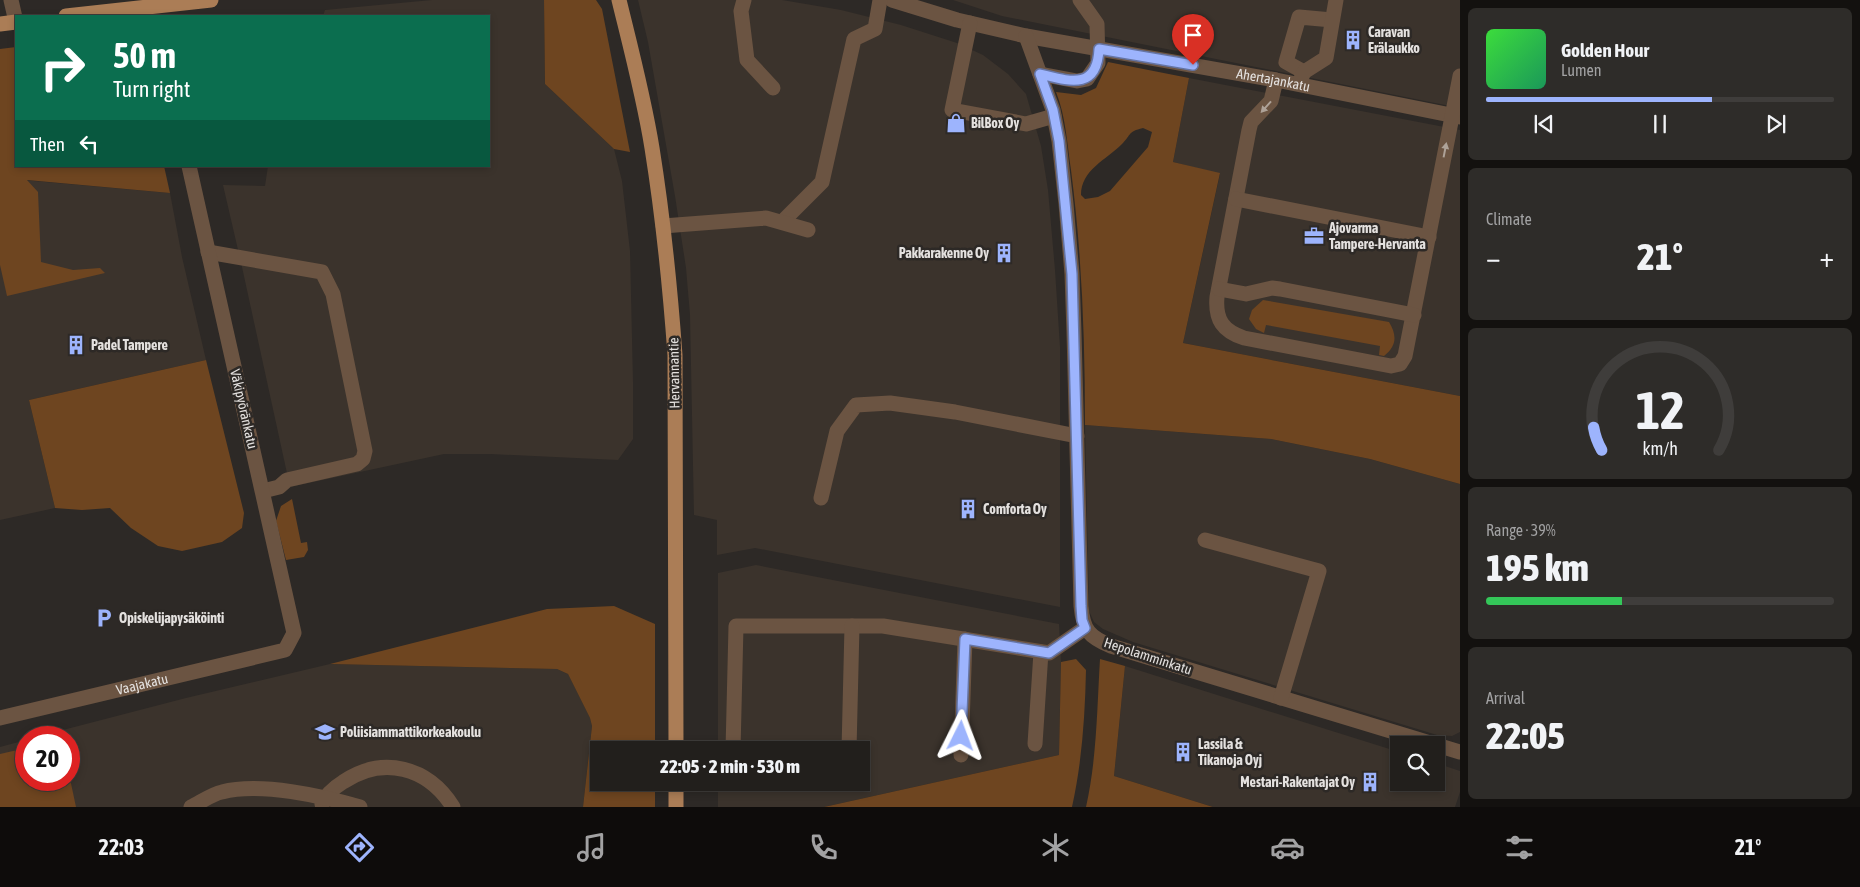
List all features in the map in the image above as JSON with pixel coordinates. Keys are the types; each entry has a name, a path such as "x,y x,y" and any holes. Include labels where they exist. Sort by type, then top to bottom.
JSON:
{"main road":[{"path":"72,15 136,4 154,11 210,0"},
{"name":"Hervannantie","path":"619,0 652,147 663,226 675,355 676,741"},
{"path":"0,24 15,22"},
{"path":"676,791 676,807"}],"street":[{"path":"11,0 15,18"},
{"path":"744,0 741,11 747,60 773,88"},
{"path":"782,222 822,182 854,39 875,29 880,0"},
{"path":"733,741 736,626 883,626 1049,653 1085,628 1082,620 1081,606 1071,266 1065,195 1054,116 1026,36 970,23 892,0"},
{"path":"1040,74 1077,81 1086,79 1098,63 1097,24 1080,0"},
{"path":"1332,20 1299,17 1286,62 1301,78 1326,58 1336,0"},
{"path":"970,23 952,110 1026,124 1054,116"},
{"name":"Ahertajankatu","path":"1026,36 1276,80 1301,78 1456,116"},
{"path":"1276,80 1271,101 1251,122 1216,305 1217,314 1227,329 1235,334 1391,366 1400,364 1403,361 1439,185 1456,116 1460,76"},
{"name":"Väkipyöränkatu","path":"189,167 294,633 285,650"},
{"path":"1236,200 1429,237"},
{"path":"663,226 766,218 808,230"},
{"path":"208,252 322,272 333,294 365,452 363,459 357,464 287,480 279,487 263,491"},
{"path":"1219,289 1246,294 1272,288 1280,289 1414,314"},
{"path":"821,498 837,431 856,405 899,404 955,412 1077,436"},
{"path":"1205,540 1319,571 1281,698"},
{"path":"849,741 852,626"},
{"name":"Hepolamminkatu","path":"1085,628 1098,641 1111,646 1460,752"},
{"path":"961,756 965,639"},
{"name":"Vaajakatu","path":"0,718 285,650"},
{"path":"1035,744 1042,652"},
{"path":"301,807 323,803 339,785 351,776 366,770 385,768 403,769 417,773 438,788 453,807"},
{"path":"191,807 220,792 246,788 289,792 323,803 360,807"}],"shaded area":[{"path":"432,0 544,0 545,84 614,149 622,181 630,251 633,439 618,460 491,454 444,454 290,487 223,185 265,186 268,167 490,167 490,15 323,15 325,10"},
{"path":"544,0 596,0 602,9 630,152 614,149 545,84"},
{"path":"638,0 782,0 841,10 901,25 957,43 983,55 1008,74 1026,94 1041,146 1048,190 1055,270 1060,347 1060,607 755,548 717,555 717,520 694,515 690,315 686,268 648,42"},
{"path":"953,0 1460,0 1460,108 1002,16"},
{"path":"15,47 15,167 164,167 170,193 27,180 38,192 41,262 73,270 100,268 105,273 7,296 0,265 0,49"},
{"path":"1108,62 1189,78 1173,162 1220,173 1183,343 1460,396 1460,484 1370,459 1271,439 1085,425 1083,329 1078,234 1066,131 1056,92 1081,95 1096,88","holes":["1143,128 1152,132 1148,147 1110,191 1098,197 1085,199 1081,195 1082,186 1090,172 1122,144 1132,132"]},
{"path":"1189,78 1460,130 1460,396 1183,343 1220,174 1173,162"},
{"path":"0,178 170,193 182,257 206,360 29,400 55,508 0,520"},
{"path":"1263,300 1389,322 1394,336 1393,344 1384,356 1379,355 1380,346 1266,325 1264,333 1256,329 1249,319 1252,310"},
{"path":"206,360 244,513 242,528 222,542 182,551 158,546 131,528 110,508 82,510 55,508 29,400"},
{"path":"1085,425 1271,439 1370,459 1460,484 1460,732 1452,736 1437,735 1133,642 1103,629 1094,622 1089,611"},
{"path":"292,499 301,543 307,542 308,550 304,557 286,560 276,521 281,506"},
{"path":"756,565 1059,624 1061,662 1059,755 824,807 718,807 718,791 870,791 870,741 718,741 718,573"},
{"path":"614,606 655,624 655,741 590,741 592,726 590,718 568,674 557,669 330,664 547,609"},
{"path":"1076,659 1086,670 1082,739 1072,807 824,807 1059,755 1061,662"},
{"path":"1100,659 1125,666 1114,776 1213,807 1086,807 1094,752"},
{"name":"Poliisiammattikorkeakoulu","path":"330,664 557,669 568,674 590,718 592,726 583,807 0,807 0,747 15,743 15,791 80,791 80,726 78,726"},
{"path":"1125,666 1390,749 1390,791 1445,791 1445,766 1460,771 1460,792 1455,807 1213,807 1114,776"},
{"path":"590,744 590,791 655,791 655,807 583,807"},
{"path":"15,751 15,791 73,791 76,807 0,807 0,754"}],"place":[{"name":"Caravan Erälaukko","path":"1353,40"},
{"name":"BilBox Oy","path":"956,123"},
{"name":"Ajovarma Tampere-Hervanta","path":"1314,236"},
{"name":"Pakkarakenne Oy","path":"1004,253"},
{"name":"Padel Tampere","path":"76,345"},
{"name":"Comforta Oy","path":"968,509"},
{"name":"Opiskelijapysäköinti","path":"104,618"},
{"name":"Poliisiammattikorkeakoulu","path":"325,732"},
{"name":"Lassila & Tikanoja Oyj","path":"1183,752"},
{"name":"Mestari-Rakentajat Oy","path":"1370,782"}],"route":[{"path":"961,736 965,639 1049,653 1085,628 1082,620 1081,606 1072,274 1059,141 1053,110 1040,74 1077,81 1086,79 1098,63 1099,49 1193,65"}]}
